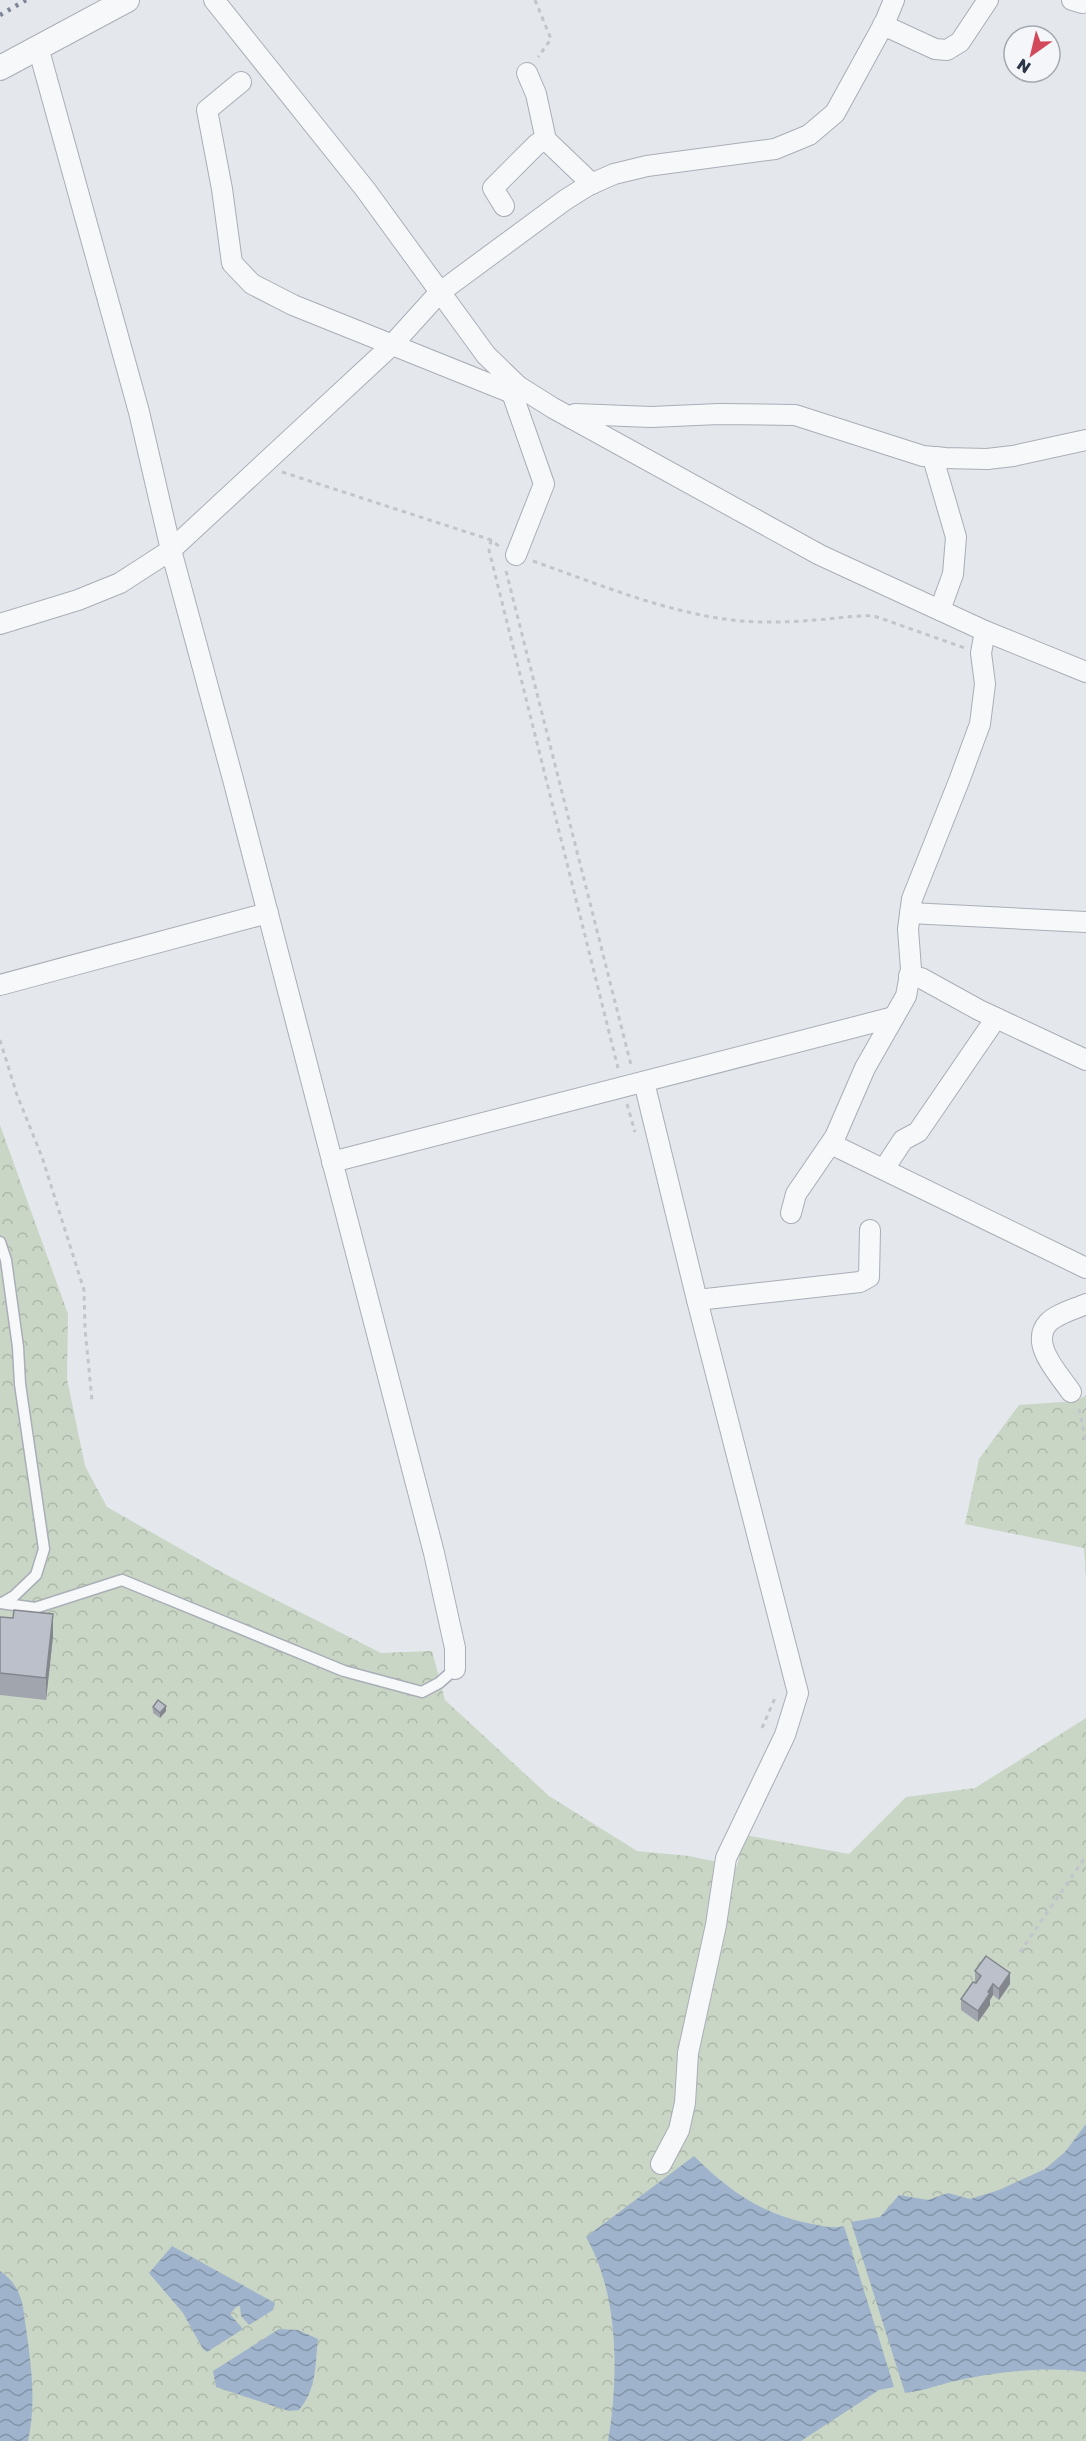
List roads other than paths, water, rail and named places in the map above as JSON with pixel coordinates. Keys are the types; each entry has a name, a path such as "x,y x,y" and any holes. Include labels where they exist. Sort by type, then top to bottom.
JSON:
{"street":[{"path":"0,68 127,0"},
{"path":"214,0 365,189 439,293 515,389 544,484 512,554"},
{"path":"0,624 78,600 120,583 171,550 392,345 439,293 565,200 592,183 614,174 647,166 775,150 809,135 834,113 883,25 894,0"},
{"path":"883,25 935,49 947,50 960,42 988,0"},
{"path":"38,47 139,412 171,550 268,912 434,1553 455,1648 455,1669"},
{"path":"527,73 536,94 546,140 592,183"},
{"path":"241,82 207,111 222,189 232,263 252,284 293,305 392,345 515,389 820,555 985,631 1086,672"},
{"path":"504,206 493,188 537,144 546,140"},
{"path":"571,418 574,414 651,417 720,414 795,415 923,456 936,457 987,459 1086,440"},
{"path":"936,457 956,545 953,574 940,610"},
{"path":"791,1213 796,1194 831,1144 866,1068 906,996 912,899 980,724 985,684 981,653 985,631"},
{"path":"0,985 268,912"},
{"path":"910,913 1086,922"},
{"path":"909,976 921,978 996,1018 1086,1060"},
{"path":"332,1162 894,1017"},
{"path":"884,1169 903,1140 918,1132 996,1018"},
{"path":"634,1085 697,1300 798,1693 786,1735 726,1858 716,1924 688,2053 683,2112 679,2130 661,2164"},
{"path":"831,1144 1086,1268"},
{"path":"697,1300 860,1282 870,1277 870,1230"},
{"path":"1071,1392 1042,1346 1040,1336 1049,1322 1086,1304"}],"lane":[{"path":"0,1242 7,1270 18,1347 20,1384 44,1549 36,1575 14,1596 1,1603"},
{"path":"1,1603 35,1608 122,1580 344,1671 422,1692 439,1683 455,1669"}],"water":[{"path":"1086,2124 1086,2372 1037,2370 1004,2373 955,2381 905,2393 851,2222 880,2217 899,2195 928,2200 948,2193 970,2199 999,2190 1045,2169 1065,2152"},
{"path":"694,2156 734,2191 762,2208 812,2224 844,2226 894,2387 879,2390 801,2441 608,2441 614,2390 613,2336 605,2284 586,2237"},
{"path":"172,2246 275,2303 273,2310 249,2325 241,2316 240,2306 236,2307 230,2314 243,2329 207,2352 203,2349 183,2313 149,2273"},
{"path":"0,2271 15,2286 23,2307 32,2391 28,2441 0,2441"},
{"path":"279,2329 298,2330 318,2339 312,2385 299,2410 289,2411 216,2387 213,2371"}],"railway":[{"path":"0,15 26,0"}]}
